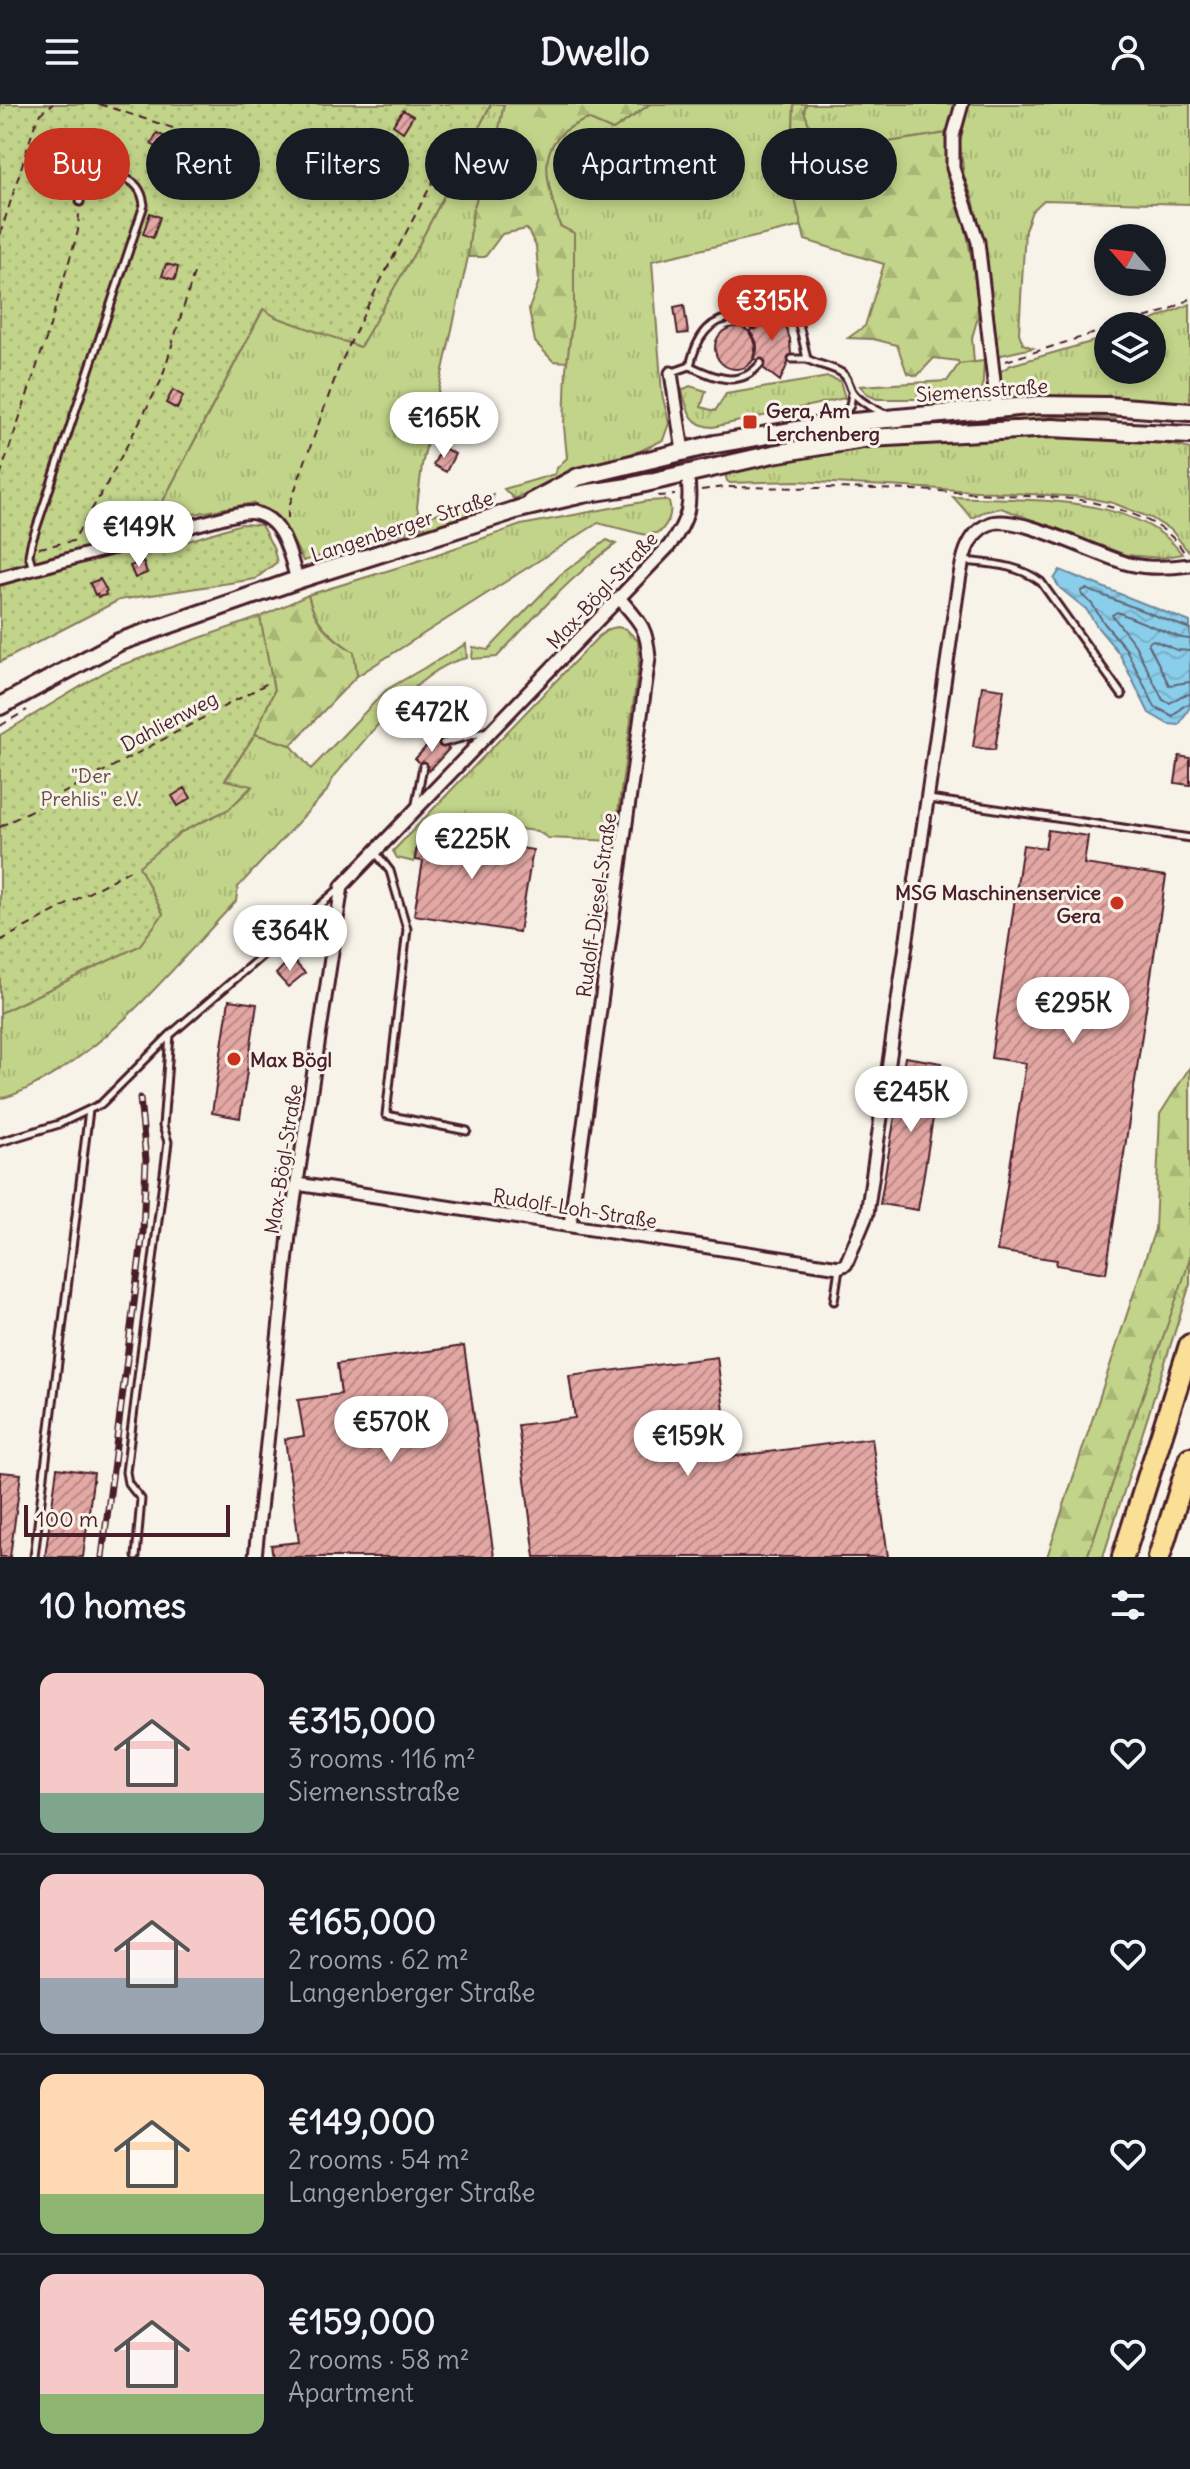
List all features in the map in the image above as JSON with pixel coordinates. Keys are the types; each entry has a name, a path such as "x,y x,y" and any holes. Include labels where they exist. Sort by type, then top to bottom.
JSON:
{"highway":[{"path":"1123,1557 1190,1345"},
{"path":"1159,1557 1190,1458"}],"main road":[{"name":"Siemensstraße","path":"683,451 832,424 997,407 1081,405 1190,412"},
{"name":"Siemensstraße","path":"687,472 869,438 1052,428 1190,435"},
{"path":"683,451 687,472"},
{"name":"Langenberger Straße","path":"519,509 545,492 578,477 683,451"},
{"name":"Langenberger Straße","path":"0,706 119,642 297,580 519,509 687,472"}],"street":[{"path":"962,104 953,136 953,168 978,242 997,407"},
{"path":"671,373 683,451"},
{"name":"Max-Bögl-Straße","path":"255,1557 289,1235 342,886 669,546 681,530 689,506 687,472"},
{"name":"Langenberger Straße","path":"0,578 228,516 254,513 274,523 286,543 297,580"},
{"path":"843,1266 867,1214 967,549 979,530 999,521 1025,526 1130,564 1165,568 1189,566"},
{"name":"Rudolf-Diesel-Straße","path":"570,1225 649,658 648,638 641,623 620,599"},
{"name":"Rudolf-Loh-Straße","path":"297,1184 843,1266"}],"lane":[{"path":"33,570 30,550 144,205 138,186 111,176 83,181 80,202"},
{"path":"741,318 757,299 769,291 781,295 792,308 799,325 807,359"},
{"path":"690,366 702,333 723,320 741,318 754,325"},
{"path":"792,359 807,359 821,367 840,371 847,378 852,392 850,406 832,424"},
{"path":"671,373 690,366 732,380 744,378 761,363"},
{"path":"852,392 866,404 891,417"},
{"path":"963,561 1014,567 1028,572 1041,582 1122,695"},
{"path":"443,743 493,729"},
{"path":"415,809 423,766"},
{"path":"928,799 1190,838"},
{"path":"375,852 390,871 407,929 386,1115 467,1131"},
{"path":"0,1142 59,1124 101,1104 170,1035 342,886"},
{"path":"136,1557 141,1499 128,1483 126,1472 168,1142 163,1126 170,1035"},
{"path":"34,1557 89,1110"},
{"path":"834,1301 843,1266"}],"path":[{"path":"0,235 35,124 42,112 53,104"},
{"path":"99,104 173,128"},
{"path":"286,543 288,509 339,367 462,126"},
{"path":"0,476 78,231 80,202"},
{"path":"30,550 73,541 104,489 161,381 195,270"},
{"path":"1164,312 1190,299"},
{"path":"991,365 1094,333"},
{"path":"650,496 666,497 724,487 950,490 1101,504 1161,528 1184,551 1189,566"},
{"name":"Dahlienweg","path":"0,827 266,684"},
{"path":"0,726 32,707"},
{"path":"0,941 134,868"}],"green space":[{"path":"0,104 491,104 479,128 425,128 425,200 442,200 360,347 276,317 263,309 152,522 163,549 241,524 261,525 277,562 255,579 119,600 0,662"},
{"path":"491,104 504,104 499,128 479,128"},
{"path":"504,104 650,104 616,128 588,119 569,128 553,128 553,144 547,162 550,192 560,226 574,233 574,307 567,362 553,361 535,342 529,309 539,281 536,246 527,229 502,234 485,257 468,257 476,200 537,200 537,128 499,128"},
{"path":"650,104 794,104 793,128 761,128 761,200 796,200 802,226 652,261 662,394 669,423 663,440 640,451 563,475 514,499 504,489 555,474 567,458 564,426 566,369 574,307 574,234 560,226 550,192 547,162 553,144 553,200 745,200 745,128 616,128"},
{"path":"794,104 806,104 804,111 810,128 793,128"},
{"path":"806,104 955,104 948,133 897,141 897,128 810,128 804,111"},
{"path":"968,104 1190,104 1190,204 1044,200 1032,211 1025,230 1019,333 1023,344 1033,348 997,356 985,252 973,199 964,177 960,143"},
{"path":"588,119 608,128 570,128"},
{"path":"948,133 947,177 966,228 979,313 972,338 974,362 959,364 958,361 934,358 917,376 907,373 897,345 873,339 848,338 865,326 884,264 805,240 795,200 897,200 897,141"},
{"path":"442,200 476,200 468,257 422,465 417,507 422,527 303,561 283,527 253,503 152,522 264,308 276,317 360,346"},
{"path":"1190,304 1190,404 1100,398 1010,398 1002,389 1001,371 1011,365 1094,341 1094,384 1166,384 1166,314"},
{"path":"984,361 982,397 974,399 877,399 860,386 947,381 959,364"},
{"path":"828,377 840,381 845,398 713,427 694,420 682,390 690,386 706,391 701,407 715,411 726,394"},
{"path":"1028,412 1116,414 1116,419 1059,416 1011,423 923,427 803,441 722,457 721,453 845,430"},
{"path":"1023,438 1130,440 1190,449 1190,549 1188,551 1172,531 1151,518 1113,503 1083,497 797,481 730,483 725,473 777,461 912,442"},
{"path":"493,494 492,507 425,530 424,518"},
{"path":"953,497 1044,501 1108,510 1137,520 1162,534 1182,554 1161,558 1126,555 1001,508 972,518"},
{"path":"665,500 669,502 670,514 660,532 646,535 598,523 357,676 354,652 325,628 314,613 308,595 521,525"},
{"path":"607,540 616,544 568,583 497,657 472,659 473,647 488,650 560,575"},
{"path":"308,595 314,614 324,628 354,652 357,676 291,745 255,734 274,691 260,617"},
{"name":"\"Der Prehlis\" e.V.","path":"260,617 274,691 255,734 225,780 252,786 229,809 181,832 139,866 163,914 139,946 0,1013 0,735 110,669"},
{"path":"617,627 626,629 638,641 639,663 614,841 548,838 537,831 510,828 507,846 419,832 414,862 397,858 393,851 598,637"},
{"path":"466,644 467,658 430,675 393,708 332,779 327,791 238,887 236,901 145,999 68,1065 40,1082 0,1098 0,1013 139,946 163,914 138,866 181,832 229,809 252,787 225,781 255,734 291,745 311,769 386,690"},
{"path":"1190,1067 1190,1257 1186,1271 1087,1557 1047,1557 1155,1229 1160,1114"},
{"path":"1190,1257 1190,1284 1103,1557 1087,1557"}],"water":[{"path":"1060,570 1190,622 1190,707 1179,725 1168,724 1149,713 1119,653 1086,609 1060,588 1054,579"}],"building":[{"path":"403,110 413,116 406,128 393,125"},
{"path":"150,213 160,217 153,238 143,234"},
{"path":"166,264 178,267 175,280 162,276"},
{"path":"684,305 688,333 678,334 674,307"},
{"path":"771,306 784,321 790,339 791,356 780,381 763,368 765,365 753,358 756,345 749,332"},
{"path":"736,327 751,333 757,348 751,363 736,369 721,363 715,348 721,333"},
{"path":"173,390 183,396 177,409 166,403"},
{"path":"442,447 455,454 446,472 433,465"},
{"path":"143,561 147,573 135,578 130,566"},
{"path":"100,579 107,591 106,595 98,597 90,583"},
{"path":"982,686 1004,689 995,750 973,747"},
{"path":"436,736 449,749 429,771 415,759"},
{"path":"1179,756 1190,758 1190,785 1175,783"},
{"path":"185,788 191,798 178,806 172,796"},
{"path":"1048,830 1088,836 1084,864 1166,876 1106,1273 1056,1265 1057,1260 997,1251 1026,1063 991,1058 1023,845 1045,848"},
{"path":"419,831 533,850 519,932 414,915 423,861 415,860"},
{"path":"291,958 305,973 288,987 276,974"},
{"name":"Max Bögl","path":"229,1000 257,1004 240,1118 212,1113"},
{"path":"905,1057 942,1063 918,1210 880,1204"},
{"path":"464,1346 494,1557 273,1557 271,1545 299,1542 285,1439 304,1436 298,1400 341,1394 337,1364"},
{"path":"717,1357 730,1457 872,1438 888,1557 535,1557 518,1425 575,1418 569,1376"},
{"path":"57,1468 94,1473 83,1557 45,1557"},
{"path":"0,1472 21,1474 10,1557 0,1557"}],"railway":[{"path":"102,1557 143,1232 146,1160 140,1098"}],"place":[{"name":"Gera, Am Lerchenberg","path":"750,422"},
{"name":"MSG Maschinenservice Gera","path":"1117,903"},
{"name":"Max Bögl","path":"234,1059"}]}
